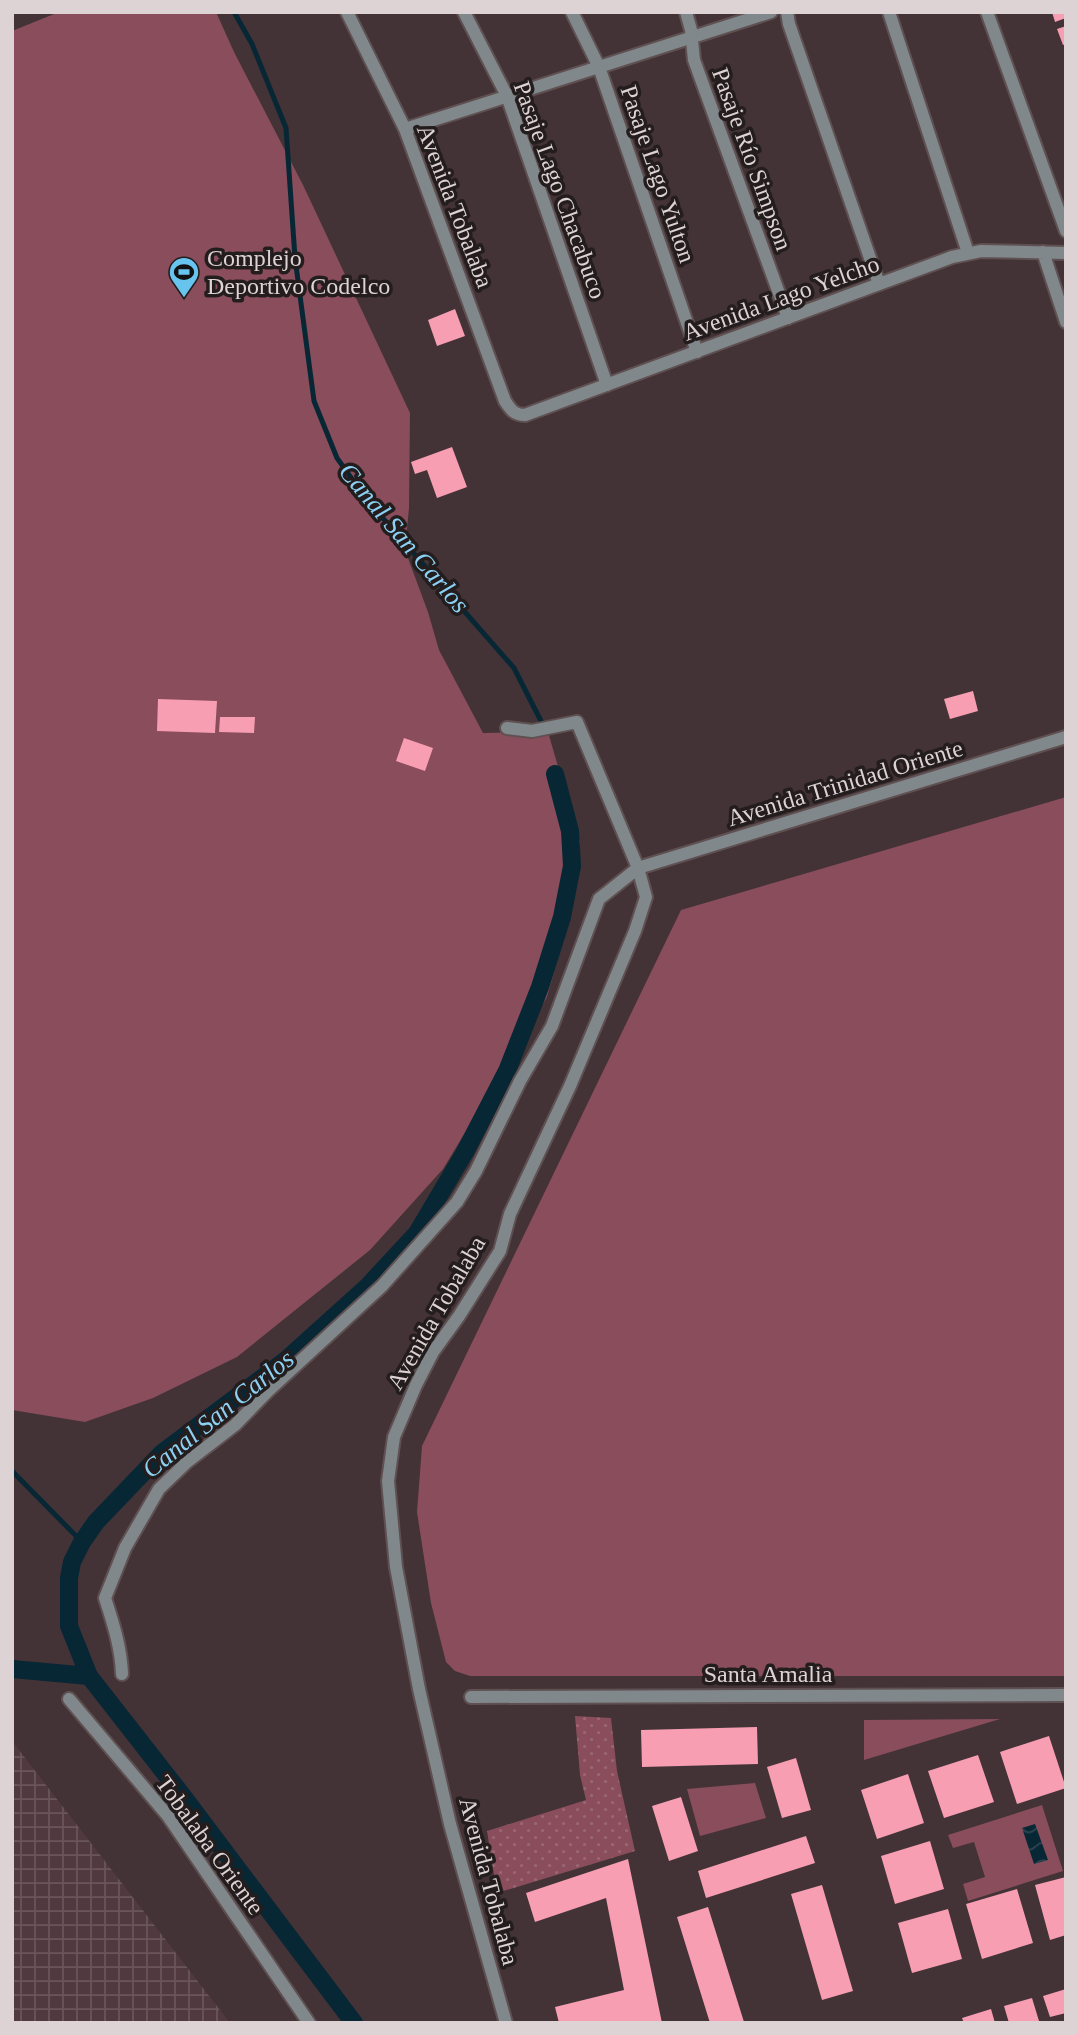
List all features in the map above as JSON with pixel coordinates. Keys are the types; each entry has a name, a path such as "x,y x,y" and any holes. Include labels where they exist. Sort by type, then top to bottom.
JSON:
{"street":[{"name":"Avenida Tobalaba","path":"347,12 405,129 505,401 517,415"},
{"name":"Pasaje Lago Chacabuco","path":"464,12 507,96 607,385"},
{"name":"Pasaje Lago Yulton","path":"572,12 599,67 697,352"},
{"name":"Pasaje Río Simpson","path":"686,12 690,23 694,60 788,318"},
{"path":"405,129 771,12"},
{"path":"787,12 879,284"},
{"path":"889,12 968,253"},
{"path":"986,12 1066,231"},
{"path":"1043,252 1066,322"},
{"name":"Avenida Lago Yelcho","path":"517,415 525,415 968,253 1066,253"},
{"name":"Avenida Tobalaba","path":"506,2023 450,1824 419,1689 396,1567 388,1481 394,1437 416,1385 433,1352 499,1251 510,1214 570,1086 635,931 646,897 638,869 578,722 532,731 507,728"},
{"name":"Avenida Trinidad Oriente","path":"638,869 1066,737"},
{"path":"122,1674 114,1626 105,1598 125,1548 159,1489 187,1462 235,1424 382,1286 457,1202 552,1026 599,899 638,869"},
{"name":"Santa Amalia","path":"471,1697 1066,1695"},
{"name":"Tobalaba Oriente","path":"69,1699 168,1816 309,2023"}],"shaded area":[{"path":"59,12 216,12 303,185 410,413 409,508 405,550 439,650 483,733 548,732 580,842 571,913 547,997 443,1169 370,1250 237,1357 153,1398 85,1422 12,1410 12,31"},
{"path":"1066,797 1066,1676 470,1676 455,1671 446,1662 431,1603 417,1512 422,1446 681,910"},
{"path":"575,1716 611,1718 617,1771 635,1851 497,1893 487,1831 586,1800 580,1775"},
{"path":"1000,1719 864,1760 864,1720"},
{"path":"12,1741 230,2023 12,2023"},
{"path":"755,1783 766,1818 700,1836 687,1789"},
{"path":"1042,1805 1063,1871 968,1901 963,1884 985,1877 974,1842 953,1848 948,1835"}],"water":[{"path":"1035,1824 1048,1860 1034,1864 1022,1828"}],"building":[{"path":"1052,12 1066,12 1066,18 1055,22"},
{"path":"1066,26 1066,44 1063,45 1057,29"},
{"path":"455,309 465,336 437,346 428,320"},
{"path":"452,447 467,487 437,498 427,470 415,474 411,462"},
{"path":"973,691 978,711 950,719 944,699"},
{"path":"158,699 217,701 215,733 157,731"},
{"path":"220,717 255,717 254,733 219,732"},
{"path":"404,738 433,748 425,771 396,761"},
{"path":"757,1727 758,1764 642,1767 641,1730"},
{"path":"1049,1736 1066,1788 1017,1804 1000,1752"},
{"path":"978,1755 994,1802 944,1818 928,1771"},
{"path":"796,1758 811,1810 782,1818 767,1767"},
{"path":"908,1774 924,1823 877,1839 861,1790"},
{"path":"681,1797 698,1851 669,1861 652,1806"},
{"path":"806,1836 815,1863 706,1898 698,1871"},
{"path":"930,1841 944,1889 895,1904 881,1856"},
{"path":"628,1859 662,2023 559,2023 555,2007 624,1990 606,1898 535,1922 526,1893"},
{"path":"1066,1877 1066,1935 1050,1940 1035,1885"},
{"path":"822,1885 853,1991 822,2000 791,1894"},
{"path":"1017,1889 1033,1943 982,1959 966,1904"},
{"path":"708,1907 744,2022 741,2023 710,2023 677,1917"},
{"path":"948,1909 962,1959 912,1973 898,1923"},
{"path":"1066,1989 1066,2013 1050,2017 1043,1996"},
{"path":"1032,1998 1039,2021 1009,2023 1004,2006"},
{"path":"991,2009 995,2023 964,2023 962,2018"}],"waterway":[{"name":"Canal San Carlos","path":"234,12 252,44 286,128 295,258 314,401 337,458 367,500 514,668 542,723"},
{"name":"Canal San Carlos","path":"354,2023 89,1676 69,1626 69,1578 72,1562 96,1522 162,1453 286,1360 367,1287 417,1233 465,1152 507,1071 540,987 562,917 572,866 570,831 555,774"},
{"path":"12,1471 82,1542"},
{"path":"12,1669 89,1676"}],"place":[{"name":"Complejo Deportivo Codelco","path":"184,299"}]}
